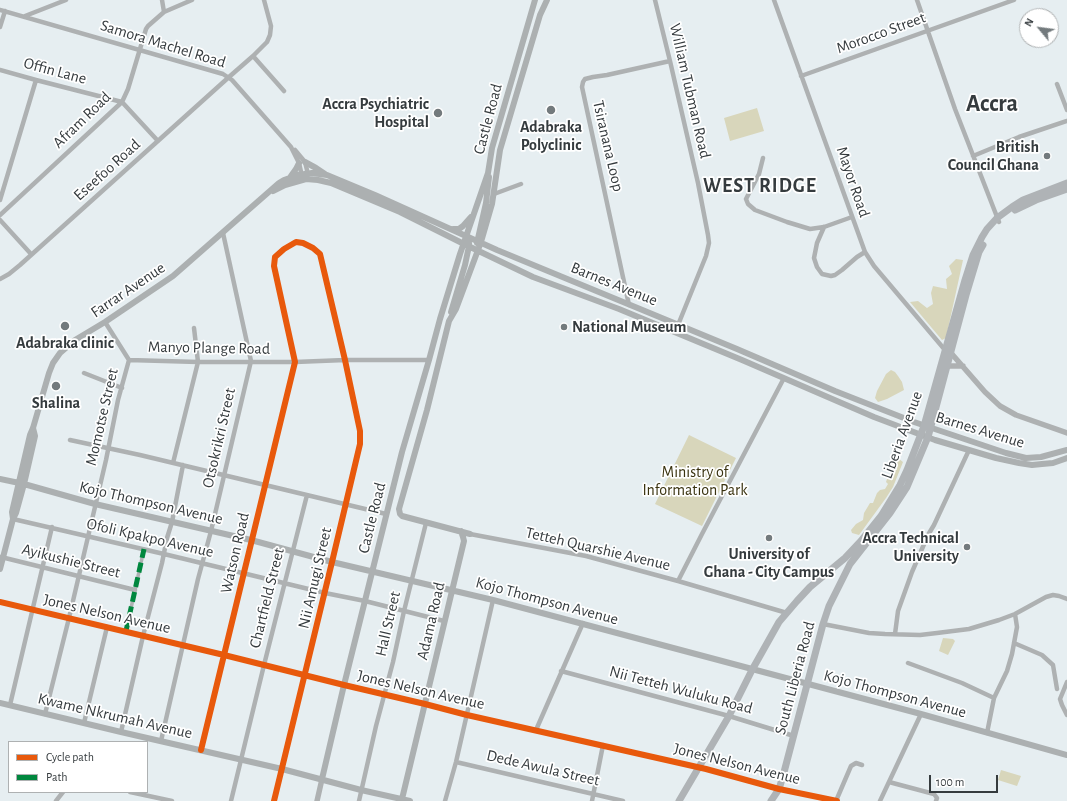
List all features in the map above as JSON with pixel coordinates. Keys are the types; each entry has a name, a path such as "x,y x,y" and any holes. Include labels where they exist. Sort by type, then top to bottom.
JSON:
{"main road":[{"name":"Castle Road","path":"322,779 402,452 460,254 467,244 467,236 488,173 492,148 535,0"},
{"path":"540,15 544,0"},
{"name":"Castle Road","path":"402,516 399,508 431,396 449,321 456,308 478,250 478,242 486,223 494,194 500,150 540,15 547,0"},
{"path":"289,178 302,162 327,175"},
{"path":"449,321 465,265 467,244 478,242 486,203 489,178 488,173"},
{"name":"Barnes Avenue","path":"289,178 327,175 408,209 478,242 835,391 927,427 1006,453 1026,458 1041,457 1067,450"},
{"name":"Barnes Avenue","path":"305,177 345,188 400,212 540,280 626,312 874,417 924,436 1011,462 1032,465 1053,463 1067,458"},
{"name":"Farrar Avenue","path":"268,193 305,177"},
{"name":"Farrar Avenue","path":"0,569 1,558 13,519 12,512 35,436 34,428 43,391 53,363 60,353 68,345 173,276 279,183 289,178"},
{"name":"Liberia Avenue","path":"927,427 948,351 979,252 987,237 998,220 1022,200 1067,183"},
{"name":"Liberia Avenue","path":"998,220 1022,206 1067,189"},
{"path":"450,228 457,229 463,226 475,211"},
{"path":"486,223 487,239 498,250"},
{"path":"450,237 456,241 460,249 460,254"},
{"path":"473,263 482,257 491,257"},
{"name":"Liberia Avenue","path":"850,564 890,513 907,487 948,366 948,351"},
{"name":"Liberia Avenue","path":"679,801 729,716 772,633 787,612 810,587 853,550 872,528 891,501 924,436"},
{"path":"402,452 414,456"},
{"name":"Kojo Thompson Avenue","path":"0,479 95,504 251,540 332,562 493,600 921,714 1067,755"},
{"name":"Tetteh Quarshie Avenue","path":"402,516 470,534"},
{"path":"461,532 464,541"},
{"name":"Adama Road","path":"401,800 464,541 470,534"},
{"path":"844,558 850,564"},
{"name":"South Liberia Road","path":"771,801 779,789 784,776 807,684 829,606 850,564"},
{"name":"Kwame Nkrumah Avenue","path":"0,703 241,759 401,800 410,801"}],"street":[{"path":"25,16 66,0"},
{"path":"162,0 164,12"},
{"name":"Afram Road","path":"0,215 122,102 128,90 148,26 164,12 192,0"},
{"name":"Eseefoo Road","path":"0,279 20,265 268,42 271,26 264,0"},
{"name":"William Tubman Road","path":"655,0 698,183 709,243 706,256 678,325"},
{"name":"Mayor Road","path":"774,0 864,252 874,266 948,351"},
{"path":"917,0 955,109 998,220"},
{"name":"Morocco Street","path":"801,76 1014,0"},
{"path":"0,27 2,10"},
{"name":"Samora Machel Road","path":"2,10 228,77 291,147 302,162 305,177"},
{"path":"253,56 284,91"},
{"name":"Tsiranana Loop","path":"629,305 582,87 585,79 670,60"},
{"name":"Offin Lane","path":"0,70 122,102"},
{"path":"0,200 36,80"},
{"path":"1057,84 1067,110"},
{"path":"122,102 158,141"},
{"path":"973,156 1018,137 1067,121"},
{"path":"763,158 759,174 747,197 748,204 754,210 810,229 824,227 852,217"},
{"path":"494,194 521,184"},
{"path":"0,220 31,254"},
{"path":"824,227 817,243 814,258 816,268 825,276 835,275 864,252"},
{"name":"Otsokrikri Street","path":"161,741 251,361 223,233"},
{"name":"Nii Amugi Street","path":"274,801 360,444 360,431 320,254 313,248 303,243 296,242 284,249 276,257 274,266 295,362"},
{"name":"Manyo Plange Road","path":"105,322 129,360 198,362 429,360"},
{"path":"172,463 198,362 194,328"},
{"path":"948,351 1000,406 1016,415 1067,433"},
{"name":"Momotse Street","path":"45,714 79,576 118,400 129,360"},
{"name":"Watson Road","path":"201,750 295,362"},
{"path":"948,366 963,366"},
{"path":"84,373 122,388"},
{"path":"678,581 784,378"},
{"path":"70,440 386,514"},
{"path":"895,634 898,611 912,572 969,450"},
{"path":"121,732 143,636 172,522 182,465"},
{"name":"Chartfield Street","path":"231,801 306,495"},
{"name":"Ofoli Kpakpo Avenue","path":"13,519 284,582 325,593 365,601 444,621"},
{"name":"Hall Street","path":"359,801 426,523"},
{"path":"10,705 52,527"},
{"name":"Tetteh Quarshie Avenue","path":"470,534 586,556 787,612"},
{"path":"126,632 144,549"},
{"name":"Ayikushie Street","path":"1,558 136,590"},
{"path":"823,624 869,632 920,635 969,629 999,620 1015,614 1046,597 1053,595 1067,599"},
{"path":"444,801 456,762 493,600"},
{"name":"Jones Nelson Avenue","path":"0,602 224,654 467,715 698,767 779,789 836,801"},
{"path":"987,733 994,698 1007,671 1014,643 1017,627 1015,614"},
{"path":"536,730 584,624"},
{"path":"84,723 107,627"},
{"path":"1014,643 1042,655 1053,665 1057,689"},
{"path":"908,663 962,683 994,698"},
{"name":"Nii Tetteh Wuluku Road","path":"562,671 729,716 794,736"},
{"path":"1067,682 1060,699 1067,715"},
{"path":"880,801 921,714"},
{"path":"592,801 602,745"},
{"name":"Dede Awula Street","path":"456,762 623,801"},
{"path":"836,801 851,766 856,763 862,764"},
{"name":"Castle Road","path":"317,801 322,779"},
{"path":"889,782 934,794 937,798 936,801"},
{"path":"56,801 63,793"},
{"path":"135,793 172,801"}],"green space":[{"path":"757,108 764,131 730,141 724,118"},
{"path":"956,259 963,260 946,338 942,340 910,302 918,301 927,308 933,304 931,293 933,286 947,289 946,279 952,274 949,266"},
{"path":"891,370 895,372 902,382 904,390 878,402 875,398 877,391 886,374"},
{"name":"Ministry of Information Park","path":"689,435 736,458 702,526 655,504"},
{"path":"899,459 903,462 893,487 859,535 852,533 851,530 856,524 863,520 864,513 870,503 873,503 877,493 880,490 885,489 888,484 886,482 887,479 895,472 891,470 890,467 893,461"},
{"path":"943,638 953,639 955,641 948,655 939,651"},
{"path":"1001,770 1021,776 1017,786 998,780"}],"marked path":[{"path":"126,631 144,549"}],"cycle path":[{"path":"201,750 295,362 274,266 275,257 284,249 296,242 303,243 313,248 320,254 360,431 360,444 274,801"},
{"path":"0,602 467,715 706,769 779,789 837,801"}],"place":[{"name":"Adabraka Polyclinic","path":"551,110"},
{"name":"Accra Psychiatric Hospital","path":"438,113"},
{"name":"British Council Ghana","path":"1047,156"},
{"name":"Adabraka clinic","path":"65,326"},
{"name":"National Museum","path":"564,327"},
{"name":"Shalina","path":"56,386"},
{"name":"University of Ghana - City Campus","path":"769,538"},
{"name":"Accra Technical University","path":"967,547"}],"district":[{"name":"Accra","path":"992,104"},
{"name":"WEST RIDGE","path":"760,186"}]}
